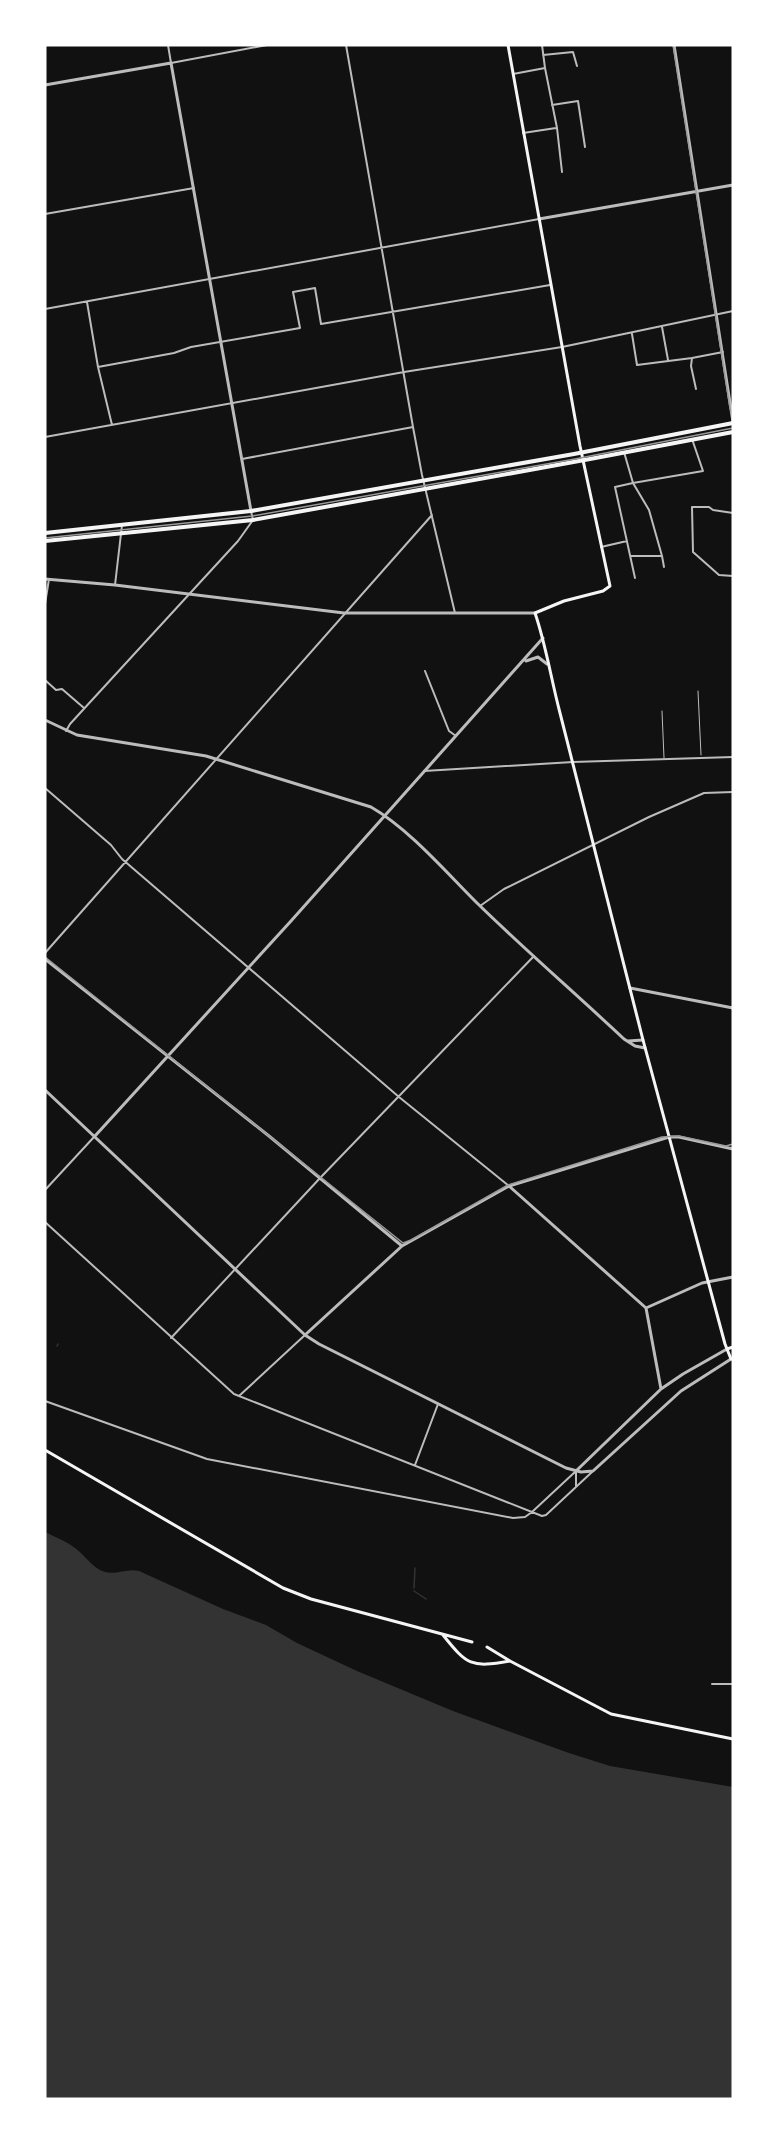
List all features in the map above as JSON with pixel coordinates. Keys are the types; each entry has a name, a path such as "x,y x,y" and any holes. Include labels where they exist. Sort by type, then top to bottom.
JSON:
{"main road":[{"path":"508,45 581,452 610,586 603,591 564,601 535,613 643,1040 727,1350 732,1358"},
{"path":"45,533 251,511 581,452 733,422"},
{"path":"45,541 253,519 733,432"},
{"path":"727,1350 733,1347"},
{"path":"45,1450 284,1588 318,1600 472,1642"},
{"path":"442,1633 460,1655 473,1664 485,1665 510,1661"},
{"path":"487,1647 611,1714 733,1739"}],"street":[{"path":"66,731 84,708 238,541 253,519 168,45"},
{"path":"45,85 267,45"},
{"path":"346,45 412,427 455,614"},
{"path":"542,45 557,128 562,172"},
{"path":"674,45 733,422"},
{"path":"543,55 573,52 578,66"},
{"path":"512,74 545,68"},
{"path":"552,105 578,101 585,147"},
{"path":"523,133 557,128"},
{"path":"45,309 733,185"},
{"path":"45,214 194,188"},
{"path":"98,367 174,353 191,346 300,328 293,292 315,288 321,324 550,285"},
{"path":"87,301 98,367 112,425"},
{"path":"45,437 404,372 562,347 733,311"},
{"path":"662,327 668,361"},
{"path":"631,333 637,365 723,352"},
{"path":"692,358 691,366 696,389"},
{"path":"242,459 412,427"},
{"path":"635,578 615,487 703,471 692,439"},
{"path":"624,452 633,483 649,510 664,567"},
{"path":"733,513 713,510 710,507 692,507 693,552 719,575 733,576"},
{"path":"45,953 432,515"},
{"path":"115,585 122,525"},
{"path":"601,547 627,541"},
{"path":"630,556 662,556"},
{"path":"45,604 47,579 115,585 344,614 535,613"},
{"path":"45,1190 248,968 543,638"},
{"path":"522,663 538,657 547,664"},
{"path":"425,671 449,731 456,736"},
{"path":"45,680 56,690 62,689 84,708"},
{"path":"45,720 77,735 215,759 371,807 384,814 624,1039 635,1046 646,1048"},
{"path":"424,771 573,762 733,757"},
{"path":"45,788 248,968 399,1097 509,1186 646,1308 661,1389"},
{"path":"480,906 504,889 704,793 733,792"},
{"path":"171,1338 320,1178 534,956"},
{"path":"45,959 168,1055 402,1246"},
{"path":"630,988 733,1008"},
{"path":"624,1039 643,1040"},
{"path":"45,1090 305,1335 576,1472 593,1471"},
{"path":"238,1396 402,1246 509,1186 669,1137 733,1148"},
{"path":"45,1222 238,1396 532,1512 546,1515 681,1391 732,1358"},
{"path":"646,1308 708,1281 733,1277"},
{"path":"45,1401 207,1459 513,1518 525,1517 532,1512 603,1451 661,1389 682,1374 727,1350"},
{"path":"415,1465 438,1404"},
{"path":"603,1451 612,1455"},
{"path":"576,1472 576,1487"},
{"path":"712,1684 733,1684"}],"lane":[{"path":"698,692 702,759"},
{"path":"662,711 664,760"}],"shaded area":[{"path":"45,1532 72,1546 100,1570 109,1573 139,1571 223,1609 266,1625 297,1643 357,1671 453,1711 610,1766 733,1787 733,2099 45,2099"}],"waterway":[{"path":"414,1588 415,1568"},
{"path":"414,1591 426,1599"}],"tram line":[{"path":"673,45 733,417"},
{"path":"45,538 252,516 575,459 733,428"},
{"path":"45,957 403,1243 508,1185 662,1137 679,1136 726,1146 733,1144"}]}
